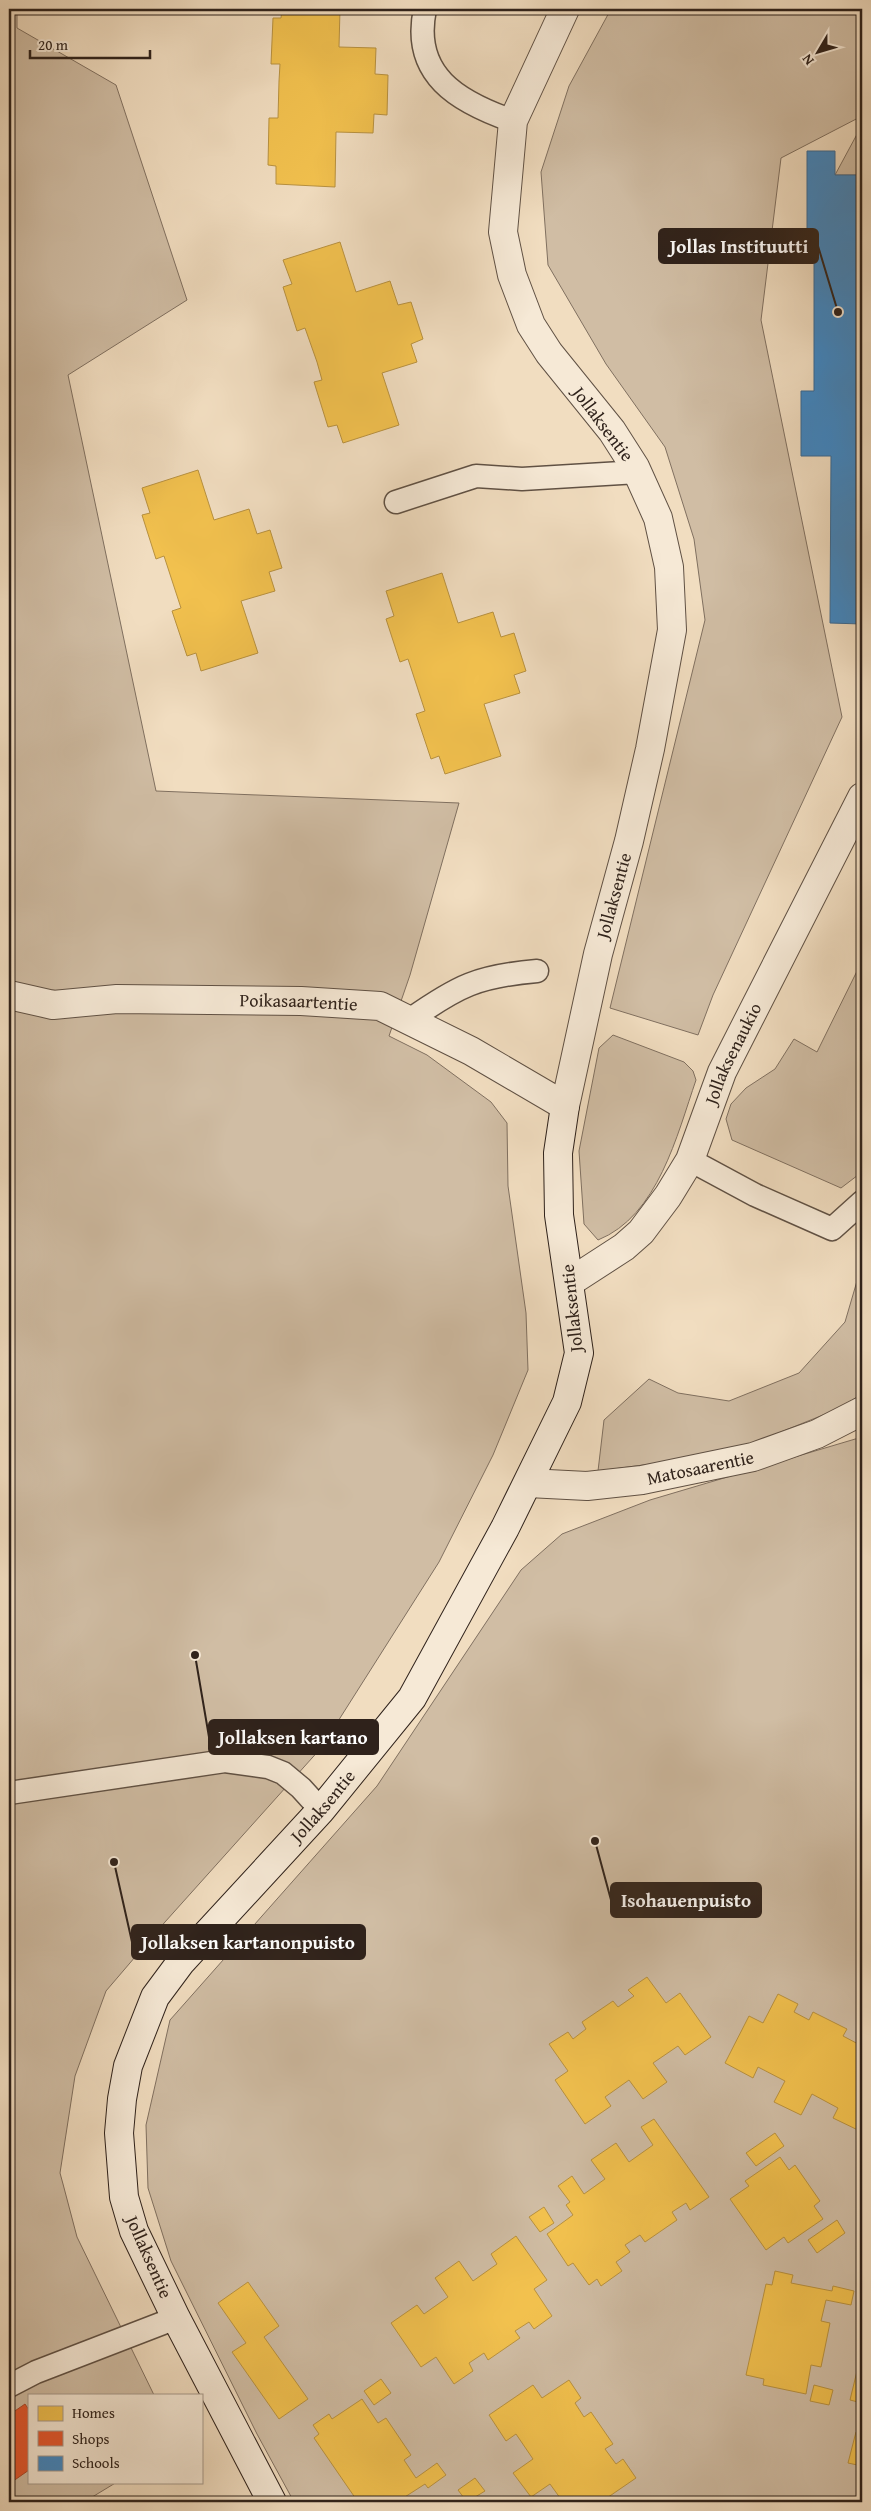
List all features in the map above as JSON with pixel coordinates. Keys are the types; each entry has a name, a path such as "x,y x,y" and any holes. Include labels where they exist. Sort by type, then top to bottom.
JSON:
{"street":[{"name":"Jollaksentie","path":"272,2502 176,2318 134,2231 124,2198 119,2133 122,2099 128,2066 156,1997 181,1962 321,1810 412,1698 455,1624 528,1483 567,1402 579,1353 559,1214 558,1153 565,1106 598,954 629,841 650,749 672,630 669,567 658,518 638,472 612,431 549,353 531,325 512,275 503,232 513,121 565,9"},
{"name":"Jollaksenaukio","path":"570,1282 624,1248 641,1232 668,1196 690,1160 722,1072 862,797"},
{"name":"Poikasaartentie","path":"9,995 52,1005 117,999 301,1001 380,1006 411,1019 471,1051 565,1106"},
{"name":"Matosaarentie","path":"528,1483 587,1486 642,1480 735,1460 753,1456 817,1434 862,1411"}],"lane":[{"path":"425,9 421,29 427,59 444,83 454,94 488,112 513,121"},
{"path":"396,502 451,482 476,476 522,479 638,472"},
{"path":"411,1019 440,998 469,983 500,974 536,972"},
{"path":"690,1160 762,1199 832,1229 862,1202"},
{"path":"9,1793 108,1780 225,1761 268,1768 283,1773 301,1788 321,1810"},
{"path":"9,2386 36,2372 176,2318"}],"shaded area":[{"path":"9,9 17,9 17,28 116,85 187,300 68,375 156,791 459,803 410,975 389,1036 427,1055 491,1102 507,1123 508,1186 526,1313 528,1370 493,1455 439,1562 321,1748 165,1922 106,1991 75,2076 60,2173 77,2237 154,2394 28,2394 28,2484 114,2484 84,2502 9,2502"},
{"path":"611,9 862,9 862,116 781,158 761,320 842,717 713,995 698,1035 610,1008 705,620 694,539 665,447 606,364 548,265 541,172 569,86"},
{"path":"862,125 862,175 835,175"},
{"path":"862,961 862,1172 841,1188 732,1140 726,1119 731,1104 746,1088 775,1069 794,1039 817,1052"},
{"path":"613,1035 684,1062 693,1071 696,1080 672,1148 662,1172 650,1193 636,1213 619,1228 598,1240 584,1224 579,1151 599,1048"},
{"path":"862,1264 862,1394 838,1409 726,1454 598,1471 604,1420 649,1379 678,1393 729,1401 799,1373 845,1322"},
{"path":"862,1437 862,2502 294,2502 257,2434 171,2261 148,2188 146,2125 170,2020 377,1786 521,1570 562,1534 650,1500"}],"building: Homes":[{"path":"75,9 134,9 134,11"},
{"path":"282,9 340,9 339,47 376,48 375,74 388,75 387,115 374,114 373,133 336,132 335,187 276,184 276,166 268,165 269,118 278,118 280,64 271,64 273,18 281,18"},
{"path":"340,242 356,292 390,281 398,305 411,302 423,339 411,344 417,362 382,373 399,425 343,443 337,425 328,427 314,382 322,380 317,362 305,328 297,331 283,287 292,284 283,260"},
{"path":"198,470 214,520 249,509 257,534 270,530 282,568 269,572 275,591 241,601 258,653 201,671 196,653 187,656 172,611 181,608 164,556 156,559 142,515 150,513 142,488"},
{"path":"442,573 458,623 493,612 501,637 514,633 526,671 514,675 520,693 484,704 501,756 445,774 439,756 431,759 416,714 425,711 408,659 400,662 386,619 394,616 386,591"},
{"path":"647,1977 666,2003 680,1993 711,2037 685,2055 678,2046 653,2063 667,2082 643,2099 629,2080 605,2097 611,2106 585,2124 555,2080 568,2071 549,2044 568,2032 573,2039 586,2029 582,2022 613,2001 618,2007 634,1996 628,1990"},
{"path":"778,1994 798,2004 794,2012 809,2020 813,2012 847,2029 843,2036 860,2045 862,2040 862,2132 833,2118 838,2108 812,2094 801,2115 774,2102 785,2081 758,2067 753,2078 725,2063 749,2016 763,2023"},
{"path":"654,2119 709,2197 690,2210 686,2203 672,2212 677,2220 645,2242 640,2235 625,2245 630,2252 616,2262 622,2271 601,2286 597,2279 589,2285 573,2263 568,2266 547,2234 573,2215 566,2205 570,2202 558,2186 572,2176 584,2194 605,2179 591,2160 616,2143 629,2162 653,2145 641,2127"},
{"path":"775,2133 784,2146 756,2166 746,2153"},
{"path":"780,2157 789,2170 795,2165 820,2201 814,2206 823,2219 788,2243 784,2237 766,2250 730,2199 749,2186 745,2181"},
{"path":"544,2207 554,2223 540,2232 529,2217"},
{"path":"837,2220 845,2233 817,2253 808,2240"},
{"path":"516,2236 547,2280 534,2289 552,2316 534,2329 529,2322 515,2331 520,2338 488,2360 484,2353 469,2363 473,2371 454,2384 436,2357 421,2367 391,2323 417,2305 424,2314 448,2297 435,2278 459,2261 473,2281 497,2264 491,2254"},
{"path":"775,2271 793,2275 791,2283 832,2291 833,2286 854,2291 851,2305 826,2300 821,2321 830,2323 821,2367 811,2365 806,2394 763,2385 764,2379 746,2375 766,2284 772,2285"},
{"path":"248,2282 279,2326 264,2337 308,2399 279,2419 232,2352 246,2343 218,2303"},
{"path":"857,2371 862,2372 862,2403 850,2400"},
{"path":"381,2379 391,2393 374,2405 364,2391"},
{"path":"569,2380 581,2398 575,2403 584,2417 591,2412 613,2444 605,2449 616,2464 623,2459 636,2478 601,2502 563,2502 550,2484 531,2497 513,2473 533,2459 516,2434 506,2441 489,2415 533,2385 542,2398"},
{"path":"814,2385 833,2390 829,2405 810,2401"},
{"path":"362,2399 378,2423 386,2418 411,2455 404,2460 416,2478 437,2463 446,2475 428,2488 425,2484 397,2502 358,2502 314,2438 319,2434 313,2425 329,2414 332,2419"},
{"path":"856,2432 862,2434 862,2466 848,2463"},
{"path":"475,2478 485,2491 467,2502 458,2490"}],"building: Shops":[{"path":"25,2404 28,2408 28,2471 9,2484 9,2415"}],"building: Schools":[{"path":"807,151 835,151 835,175 862,175 862,624 830,623 831,456 801,456 801,391 814,391 814,233 807,232"}],"place":[{"name":"Jollas Instituutti","path":"838,312"},
{"name":"Jollaksen kartano","path":"195,1655"},
{"name":"Isohauenpuisto","path":"595,1841"},
{"name":"Jollaksen kartanonpuisto","path":"114,1862"}]}
